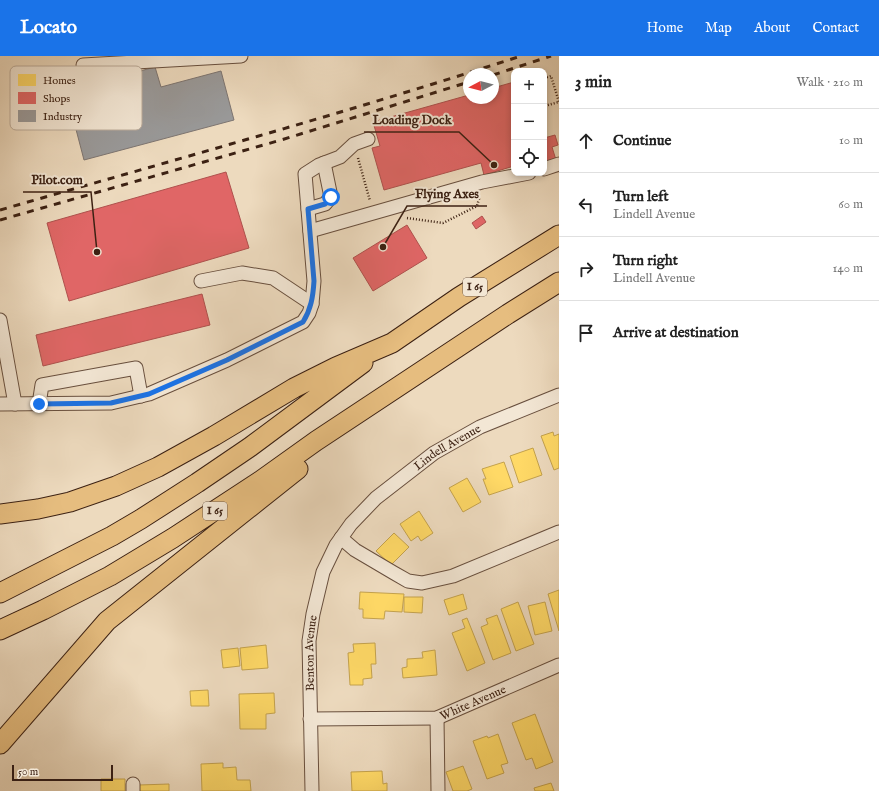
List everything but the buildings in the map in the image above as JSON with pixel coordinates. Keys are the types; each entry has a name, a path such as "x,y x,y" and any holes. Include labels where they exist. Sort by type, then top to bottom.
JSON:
{"highway":[{"name":"I 65","path":"0,594 112,536 178,495 250,447 392,343 459,297 559,235"},
{"name":"I 65","path":"0,630 110,576 173,538 260,481 316,441 559,282"},
{"path":"0,514 38,509 70,502 137,477 180,455 294,388 336,367 392,343"},
{"path":"0,744 107,621 420,374"}],"street":[{"path":"83,65 241,56"},
{"path":"0,404 111,403 149,394 227,360 303,322 309,313 312,304 314,281 305,174 319,164 340,157 354,144 368,139"},
{"path":"308,209 325,204 331,197 324,163"},
{"path":"547,168 559,164"},
{"path":"310,231 472,184 513,176"},
{"path":"201,280 242,273 273,278 312,304"},
{"path":"0,320 15,404"},
{"path":"39,404 42,385 136,368 141,396"},
{"name":"Lindell Avenue","path":"351,524 376,498 434,453 480,427 559,395"},
{"name":"Benton Avenue","path":"312,791 309,641 313,614 323,572 336,545 351,524"},
{"path":"341,538 355,550 394,574 408,581 422,583 453,576 559,532"},
{"name":"White Avenue","path":"310,719 437,718 559,665"},
{"path":"437,718 438,791"}],"path":[{"path":"547,77 551,76 559,102 547,105"},
{"path":"354,144 373,213"},
{"path":"400,206 405,218 443,223 477,206 479,199 472,184"}],"railway":[{"path":"0,210 326,116 521,56"},
{"path":"499,73 551,56"},
{"path":"0,220 281,140 463,84"}],"place":[{"name":"Loading Dock","path":"494,165"},
{"name":"Flying Axes","path":"383,247"},
{"name":"Pilot.com","path":"97,252"}],"route":[{"path":"39,404 111,403 149,394 227,360 303,322 309,313 314,293 308,209 325,204 331,197"}]}
